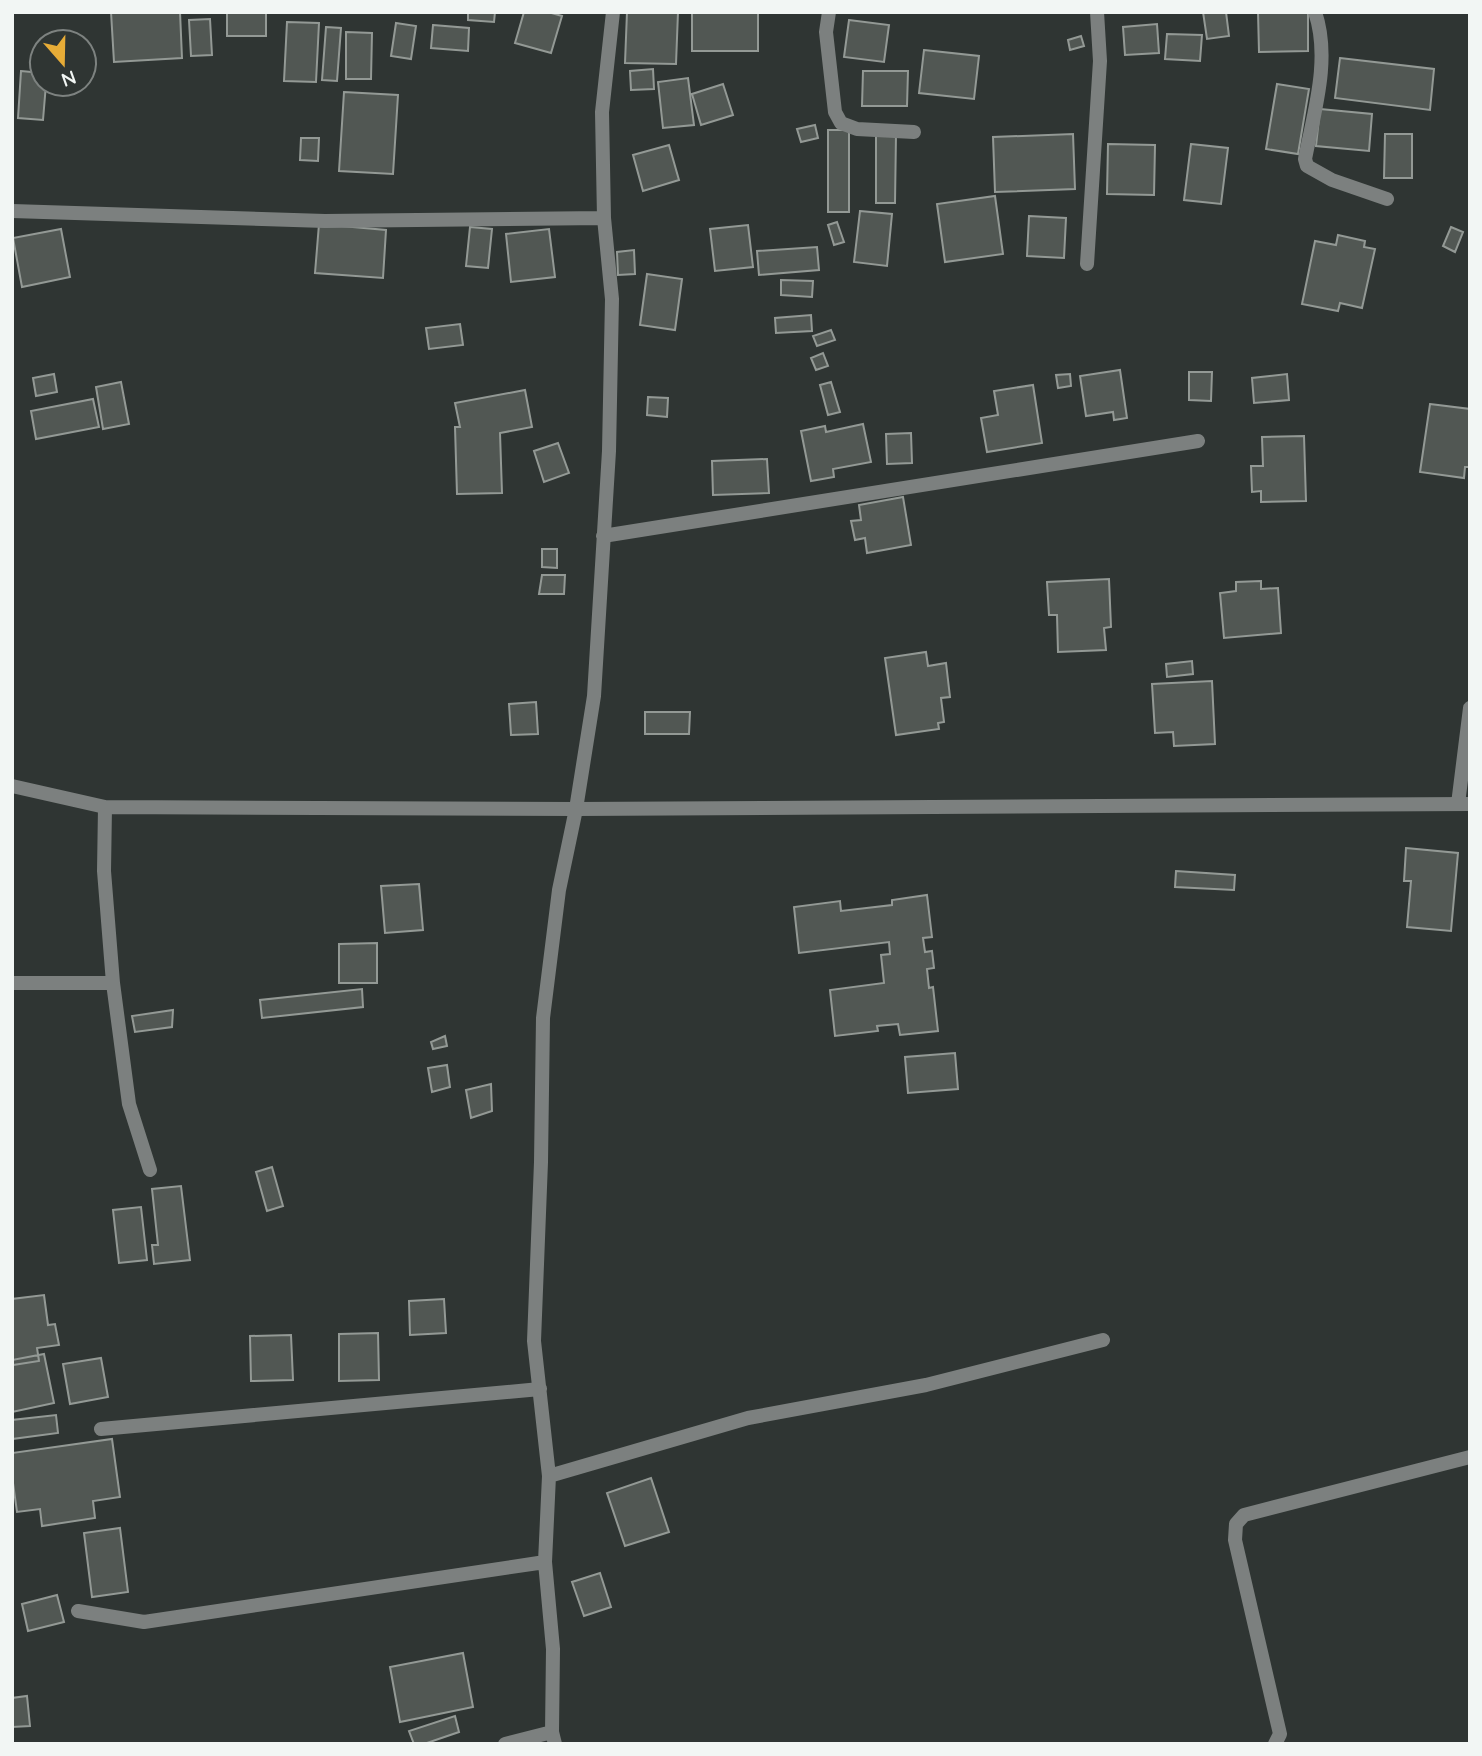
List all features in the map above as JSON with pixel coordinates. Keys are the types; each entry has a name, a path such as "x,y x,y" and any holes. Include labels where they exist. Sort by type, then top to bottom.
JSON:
{"street":[{"path":"505,1744 554,1738 553,1649 545,1562 549,1476 534,1341 543,1018 559,890 576,809 594,696 609,452 612,299 604,218 602,112 613,12"},
{"path":"829,12 827,32 835,112 841,122 857,130 914,132"},
{"path":"1087,264 1100,61 1097,12"},
{"path":"1315,12 1322,32 1320,79 1305,159 1307,166 1332,180 1387,199"},
{"path":"12,211 325,221 604,218"},
{"path":"603,536 1198,441"},
{"path":"12,786 105,807 576,809 1464,804 1470,708"},
{"path":"105,807 104,871 113,983 129,1104 150,1170"},
{"path":"12,983 113,983"},
{"path":"549,1476 748,1418 926,1385 1103,1340"},
{"path":"101,1429 540,1389"},
{"path":"1275,1744 1280,1734 1235,1540 1236,1524 1244,1515 1470,1457"},
{"path":"78,1611 144,1622 545,1562"}],"building":[{"path":"111,12 180,12 182,58 114,62"},
{"path":"227,12 266,12 266,36 227,36"},
{"path":"468,12 495,12 494,22 468,20"},
{"path":"524,12 548,12 562,16 551,53 515,43"},
{"path":"627,12 678,12 676,64 625,63"},
{"path":"692,12 758,12 758,51 692,51"},
{"path":"1203,12 1226,12 1229,36 1207,39"},
{"path":"1258,12 1308,12 1308,51 1259,52"},
{"path":"210,19 212,55 191,56 189,20"},
{"path":"849,20 889,25 884,62 844,57"},
{"path":"287,22 319,23 316,82 284,81"},
{"path":"396,23 416,26 411,59 391,56"},
{"path":"1157,24 1159,53 1125,55 1123,27"},
{"path":"433,25 469,28 468,51 431,48"},
{"path":"326,27 341,28 337,81 322,80"},
{"path":"346,32 372,33 371,79 346,79"},
{"path":"1167,34 1202,35 1200,61 1165,59"},
{"path":"1081,36 1084,46 1070,50 1068,40"},
{"path":"924,50 979,56 974,99 919,93"},
{"path":"1340,58 1434,69 1430,110 1335,98"},
{"path":"653,69 654,89 631,90 630,71"},
{"path":"21,71 28,72 28,98 45,98 43,120 18,118"},
{"path":"863,71 908,71 907,106 862,106"},
{"path":"688,78 694,125 663,128 658,82"},
{"path":"723,84 733,115 701,125 692,94"},
{"path":"1277,84 1309,89 1298,154 1266,149"},
{"path":"344,92 398,95 393,174 339,171"},
{"path":"1320,109 1372,114 1369,151 1316,146"},
{"path":"815,125 818,138 801,142 797,129"},
{"path":"828,130 849,130 849,212 828,212"},
{"path":"876,134 896,134 895,203 876,203"},
{"path":"1073,134 1075,189 995,192 993,137"},
{"path":"1385,134 1412,134 1412,178 1384,178"},
{"path":"301,138 319,138 318,161 300,160"},
{"path":"1108,144 1155,145 1154,195 1107,194"},
{"path":"1191,144 1228,148 1221,204 1184,200"},
{"path":"669,145 679,180 643,191 633,155"},
{"path":"995,196 1003,254 945,262 937,204"},
{"path":"860,211 892,214 887,266 854,262"},
{"path":"1029,216 1066,218 1064,258 1027,256"},
{"path":"837,222 844,242 834,245 828,225"},
{"path":"319,224 386,230 383,278 315,273"},
{"path":"748,225 753,267 715,271 710,229"},
{"path":"470,227 492,229 488,268 466,266"},
{"path":"1451,227 1463,232 1455,252 1443,246"},
{"path":"61,229 70,277 22,287 13,238"},
{"path":"549,229 555,277 511,282 506,234"},
{"path":"1338,235 1365,241 1364,247 1375,249 1362,308 1340,303 1338,311 1302,304 1315,241 1336,245"},
{"path":"817,247 819,270 759,275 757,251"},
{"path":"634,250 635,274 618,275 617,252"},
{"path":"647,274 682,279 675,330 640,325"},
{"path":"781,280 813,281 812,297 781,295"},
{"path":"811,315 812,331 776,333 775,318"},
{"path":"460,324 463,345 429,349 426,328"},
{"path":"831,330 835,340 817,346 813,336"},
{"path":"823,353 828,366 816,370 811,358"},
{"path":"1120,370 1127,418 1114,420 1113,412 1086,416 1080,376"},
{"path":"1189,372 1212,372 1211,401 1189,400"},
{"path":"54,374 57,392 36,396 33,378"},
{"path":"1070,374 1071,386 1058,388 1056,375"},
{"path":"1287,374 1289,400 1254,403 1252,378"},
{"path":"121,382 129,424 103,429 96,387"},
{"path":"831,382 840,412 828,415 820,385"},
{"path":"1033,385 1042,443 987,452 981,418 998,415 994,391"},
{"path":"525,390 532,427 500,433 502,493 457,494 455,427 460,427 455,403"},
{"path":"648,397 668,398 667,417 647,415"},
{"path":"93,399 99,427 36,439 31,411"},
{"path":"1430,404 1470,409 1470,467 1465,467 1464,478 1420,472"},
{"path":"863,424 871,462 833,469 834,477 811,481 801,431 825,426 826,432"},
{"path":"911,433 912,463 887,464 886,434"},
{"path":"1304,436 1306,501 1261,502 1261,491 1252,492 1251,466 1263,466 1262,437"},
{"path":"558,443 569,473 544,482 534,451"},
{"path":"767,459 769,493 713,495 712,461"},
{"path":"903,497 911,545 867,553 865,538 855,540 851,521 861,520 859,505"},
{"path":"542,549 557,549 557,568 542,567"},
{"path":"542,575 565,575 564,594 539,594"},
{"path":"1109,579 1111,627 1104,628 1106,650 1058,652 1057,615 1049,615 1047,582"},
{"path":"1261,581 1261,589 1278,588 1281,633 1224,638 1220,593 1236,591 1236,582"},
{"path":"926,652 928,666 946,663 950,697 941,698 944,722 938,723 939,729 896,735 885,658"},
{"path":"1192,661 1193,674 1167,677 1166,664"},
{"path":"1212,681 1215,744 1174,746 1173,732 1155,733 1152,684"},
{"path":"536,702 538,734 511,735 509,704"},
{"path":"645,712 690,712 689,734 645,734"},
{"path":"1406,848 1458,853 1451,931 1407,927 1411,881 1404,881"},
{"path":"1176,871 1235,875 1234,890 1175,887"},
{"path":"419,884 423,930 385,933 381,886"},
{"path":"927,895 932,937 923,938 925,952 932,951 934,968 927,969 929,988 933,987 938,1031 900,1035 898,1024 877,1026 878,1031 835,1036 830,990 884,983 881,955 890,954 889,942 799,953 794,907 840,901 841,911 892,905 892,900"},
{"path":"377,943 377,983 339,983 339,944"},
{"path":"362,989 363,1007 262,1018 260,1000"},
{"path":"173,1010 172,1027 135,1032 132,1016"},
{"path":"445,1036 447,1046 433,1049 431,1042"},
{"path":"955,1053 958,1089 908,1093 905,1057"},
{"path":"447,1065 450,1087 432,1092 428,1068"},
{"path":"491,1084 492,1111 471,1118 466,1090"},
{"path":"272,1167 283,1206 267,1211 256,1172"},
{"path":"181,1186 190,1260 154,1264 152,1245 158,1245 152,1189"},
{"path":"141,1207 147,1260 119,1263 113,1210"},
{"path":"44,1295 48,1325 55,1324 59,1345 37,1348 39,1361 13,1365 12,1299"},
{"path":"444,1299 446,1333 410,1335 409,1301"},
{"path":"378,1333 379,1380 339,1381 339,1334"},
{"path":"291,1335 293,1380 251,1381 250,1336"},
{"path":"44,1354 54,1403 12,1412 12,1360"},
{"path":"101,1358 108,1397 70,1404 63,1364"},
{"path":"56,1415 58,1433 12,1439 12,1420"},
{"path":"112,1439 120,1497 93,1501 95,1518 42,1526 40,1509 17,1512 12,1453"},
{"path":"651,1478 669,1532 625,1546 607,1493"},
{"path":"120,1528 128,1592 92,1597 84,1533"},
{"path":"600,1573 611,1607 584,1616 572,1582"},
{"path":"57,1595 64,1622 28,1631 22,1604"},
{"path":"463,1653 473,1707 400,1722 390,1667"},
{"path":"27,1696 30,1726 12,1727 12,1698"},
{"path":"455,1716 459,1732 424,1744 414,1744 409,1731"}]}
